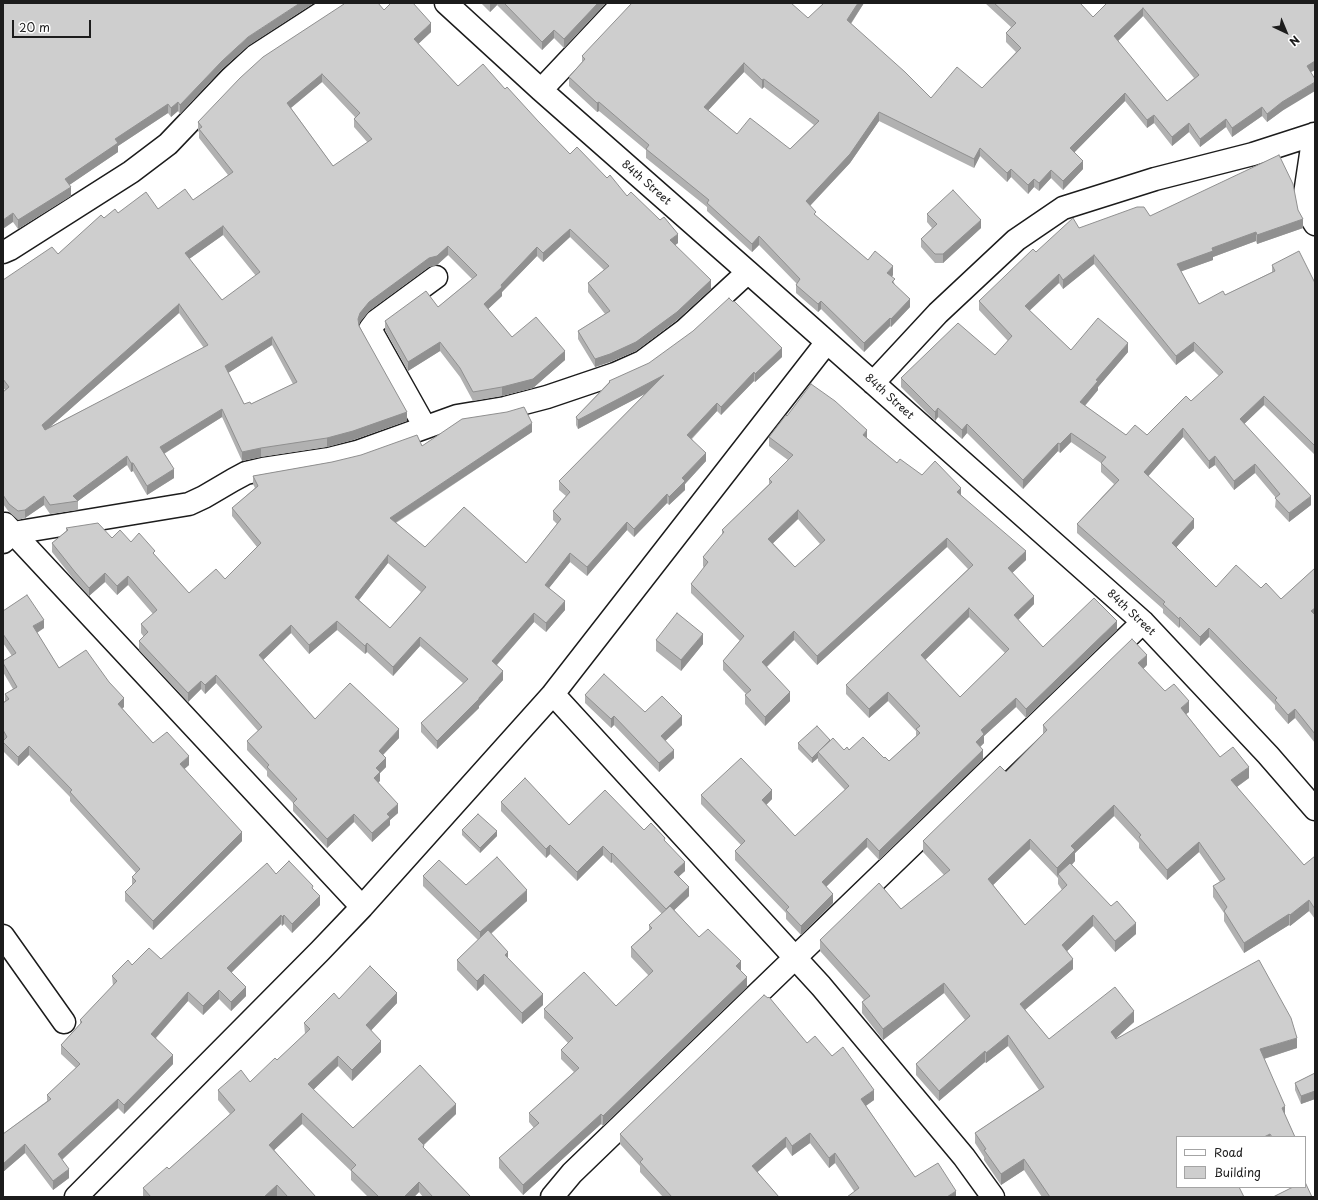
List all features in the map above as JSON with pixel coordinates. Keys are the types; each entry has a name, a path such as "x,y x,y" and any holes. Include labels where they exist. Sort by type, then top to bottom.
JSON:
{"street":[{"path":"3,252 132,172 168,144 231,78 255,56 337,3"},
{"name":"84th Street","path":"446,3 541,90 1143,622 1268,755 1315,809"},
{"path":"541,90 623,3"},
{"path":"873,383 938,313 1016,240 1063,208 1155,179 1253,154 1314,134 1305,194 1310,216 1315,224"},
{"path":"6,532 189,504 204,498 246,473 329,459 356,452 457,416 505,408 547,397 615,374 642,362 685,330 748,272"},
{"path":"425,427 370,329 376,321 436,277"},
{"path":"76,1197 362,907 553,694 827,342"},
{"path":"6,532 362,907"},
{"path":"552,1197 572,1173 1143,622"},
{"path":"553,694 822,986 964,1157 993,1197"},
{"path":"3,936 64,1022"}],"building":[{"path":"3,3 300,3 248,37 222,61 180,105 178,102 171,108 168,104 115,139 118,143 65,179 71,187 18,220 13,213 3,220"},
{"path":"345,3 378,3 384,10 391,3 413,3 431,23 414,39 458,86 483,64 505,89 507,87 570,154 577,147 607,178 610,175 627,196 631,192 660,220 664,217 678,234 670,240 711,280 677,312 636,342 595,359 578,331 610,311 588,283 609,266 570,229 543,253 537,247 501,285 502,287 484,304 512,337 536,317 565,351 533,379 502,387 473,392 460,368 440,342 408,362 385,321 426,291 438,307 477,275 448,246 437,256 429,258 369,302 360,313 358,319 359,326 407,412 353,431 327,438 242,452 222,409 160,447 174,469 147,486 127,456 73,496 78,501 50,505 44,496 25,510 18,511 9,504 3,495 3,392 9,387 3,379 3,280 52,247 58,254 101,215 104,218 115,209 118,213 146,192 158,209 185,189 193,200 233,172 199,129 202,127 198,122 240,78 263,57","holes":["322,74 360,113 354,119 372,139 333,166 287,103","223,226 260,272 222,300 185,253","179,304 208,345 45,430 42,425","272,337 297,382 251,404 250,402 244,404 225,366"]},
{"path":"504,3 598,3 564,39 554,30 542,42"},
{"path":"632,3 791,3 808,18 824,3 858,3 847,20 905,72 931,98 957,67 982,88 1021,48 1006,33 1016,23 994,3 1080,3 1093,17 1107,3 1315,3 1315,61 1307,66 1315,79 1315,82 1282,102 1267,114 1262,107 1232,128 1226,119 1200,139 1189,123 1172,137 1154,115 1147,120 1125,93 1070,148 1083,161 1063,181 1051,170 1039,183 1034,179 1028,185 1011,169 1007,173 980,148 974,159 879,112 850,154 806,201 816,212 814,214 868,260 875,251 893,266 887,273 895,279 892,282 910,299 891,319 890,318 864,343 821,301 818,304 796,285 800,279 759,236 752,244 707,203 709,200 646,149 649,145 599,102 597,103 569,77 585,59 582,56","holes":["1143,8 1199,75 1167,101 1114,36","744,63 762,80 764,79 819,121 790,149 750,118 737,134 704,107"]},
{"path":"1279,155 1293,184 1298,210 1303,219 1257,235 1256,232 1212,248 1213,251 1177,264 1199,304 1223,291 1225,295 1275,271 1272,265 1299,251 1315,283 1315,446 1264,396 1240,419 1311,496 1289,513 1275,498 1280,494 1255,464 1234,481 1215,456 1209,461 1183,428 1144,472 1194,519 1172,543 1216,587 1236,565 1261,588 1266,583 1281,599 1315,568 1315,608 1311,611 1315,615 1315,734 1295,709 1288,715 1275,700 1277,698 1209,628 1200,637 1180,617 1179,619 1163,604 1165,602 1077,524 1119,480 1101,463 1106,457 1071,433 1060,444 1058,443 1023,480 967,424 962,430 938,408 935,412 901,378 958,323 995,355 1012,336 979,301 1033,249 1036,252 1073,218 1079,228 1137,207 1144,207 1150,216","holes":["1094,255 1176,356 1194,342 1223,372 1191,401 1186,396 1147,435 1135,425 1126,435 1080,402 1098,381 1096,380 1128,343 1098,318 1071,350 1025,306 1059,274 1063,280"]},
{"path":"953,190 981,220 943,254 935,254 921,239 937,224 927,214"},
{"path":"729,298 733,302 734,301 782,348 755,374 754,372 721,407 717,403 687,435 706,453 682,478 685,481 669,497 667,494 634,529 627,522 587,567 570,553 545,585 565,601 546,623 534,613 492,661 503,671 479,699 437,741 421,723 468,679 420,637 393,667 367,643 365,646 337,621 309,645 291,625 259,655 315,719 350,683 399,729 379,751 386,758 376,768 380,772 374,778 398,804 387,814 390,817 372,833 354,814 327,839 293,803 297,799 267,767 269,765 247,741 262,727 216,675 205,685 201,681 188,693 139,641 148,632 141,624 157,610 128,576 117,586 105,573 89,588 52,543 68,530 66,528 98,523 112,538 120,530 131,542 139,533 155,551 153,553 189,593 216,569 225,579 261,543 232,508 258,486 253,476 332,462 361,455 417,435 422,446 462,419 507,412 524,407 532,423 390,518 425,547 464,507 526,563 561,519 553,511 570,492 559,481 664,375 578,420 576,417 610,382 609,381 649,363 693,331","holes":["388,555 426,587 390,628 355,597"]},
{"path":"811,384 835,401 867,430 863,435 897,463 900,459 922,475 935,461 961,488 957,492 1026,551 1008,568 1034,596 1014,615 1043,647 1094,598 1117,621 1026,709 1016,698 981,730 984,734 976,742 983,750 879,851 867,838 822,882 833,894 801,926 786,910 789,907 735,851 745,841 701,795 741,758 772,790 762,800 795,836 849,786 818,752 833,738 844,750 847,747 849,750 863,737 889,761 920,733 916,729 920,726 888,692 869,709 846,685 973,565 947,538 817,656 794,631 762,662 790,692 765,717 745,695 751,690 723,661 744,636 691,584 708,562 703,557 724,532 722,530 772,482 769,479 793,455 769,437 786,415 787,416","holes":["798,510 825,540 795,567 768,539","969,608 1009,649 960,697 921,655"]},
{"path":"27,595 44,620 33,626 59,668 86,650 109,682 124,698 118,704 153,743 167,732 189,756 180,764 242,832 153,921 125,892 136,881 132,877 140,869 70,792 72,790 29,746 18,757 3,742 7,737 3,730 3,703 9,699 5,694 17,687 3,663 3,661 16,653 3,634 3,611"},
{"path":"677,613 703,634 681,660 656,640"},
{"path":"1132,639 1147,655 1138,663 1165,691 1174,684 1189,701 1181,708 1220,757 1233,747 1249,767 1231,780 1304,865 1315,856 1315,909 1309,900 1290,915 1289,914 1244,943 1224,911 1227,907 1213,886 1225,879 1199,842 1167,870 1139,837 1141,835 1114,805 1071,846 1075,850 1057,868 1030,839 988,879 1025,925 1067,885 1058,874 1070,863 1111,906 1117,901 1136,923 1115,941 1093,915 1062,945 1073,959 1020,1004 1049,1039 1115,987 1134,1011 1111,1032 1116,1039 1259,960 1291,1018 1297,1038 1260,1049 1285,1106 1282,1108 1295,1136 1271,1136 1270,1134 1266,1136 1176,1136 1176,1188 1240,1188 1244,1197 1050,1197 1024,1159 1001,1174 984,1150 986,1149 975,1133 1044,1087 1008,1035 986,1053 985,1051 939,1091 916,1064 970,1016 944,983 883,1029 862,1002 870,996 820,940 879,883 901,909 950,870 923,841 1000,766 1006,772 1047,730 1043,725"},
{"path":"604,674 645,712 662,696 682,716 661,736 674,750 659,763 614,716 611,719 585,695"},
{"path":"817,726 830,740 812,758 798,743"},
{"path":"525,778 569,825 605,790 644,830 651,823 665,838 664,840 685,862 674,872 689,887 666,909 612,853 611,854 603,846 577,872 550,845 546,849 501,802"},
{"path":"478,814 497,831 480,848 462,830"},
{"path":"497,857 527,890 480,932 423,876 439,860 466,885"},
{"path":"289,861 313,886 312,888 320,896 292,924 284,915 282,917 281,915 227,968 246,987 231,1002 219,990 203,1006 188,992 151,1034 173,1055 124,1105 118,1099 58,1154 69,1169 53,1181 25,1144 3,1164 3,1134 51,1099 47,1095 80,1064 61,1045 82,1022 80,1020 117,981 112,976 128,960 132,965 149,948 161,959 267,863 276,874"},
{"path":"670,906 699,937 708,929 741,961 736,966 747,977 603,1116 601,1114 523,1185 499,1158 539,1123 529,1113 579,1068 561,1050 573,1038 544,1009 584,972 616,1006 653,971 631,947 652,928 649,925"},
{"path":"488,930 508,952 505,955 543,994 522,1013 484,974 477,981 457,960"},
{"path":"370,966 397,993 366,1025 381,1041 352,1070 338,1056 308,1084 353,1128 420,1065 456,1104 418,1139 424,1145 423,1147 471,1197 433,1197 419,1182 404,1197 379,1197 351,1170 356,1165 302,1113 269,1145 316,1197 288,1197 277,1185 264,1197 151,1197 143,1188 167,1167 169,1169 235,1110 218,1090 241,1070 250,1082 275,1058 277,1060 310,1029 304,1023 334,993 339,999"},
{"path":"764,995 768,998 769,997 807,1043 815,1036 832,1056 843,1047 874,1090 861,1099 915,1177 938,1163 956,1191 947,1197 847,1197 859,1188 835,1153 829,1158 810,1133 792,1146 786,1137 752,1166 779,1197 672,1197 640,1162 643,1159 620,1134"},
{"path":"1315,1073 1315,1091 1301,1096 1295,1083"},
{"path":"1306,1184 1312,1197 1273,1197 1291,1188 1306,1188"}]}
